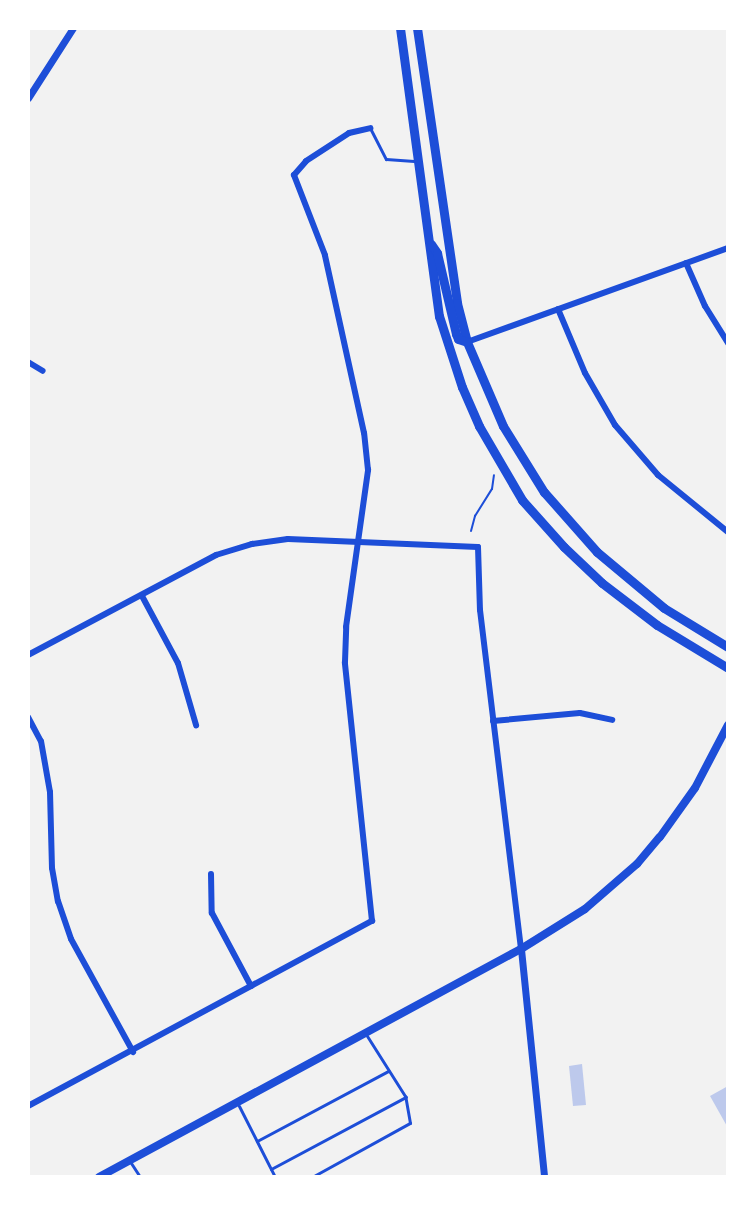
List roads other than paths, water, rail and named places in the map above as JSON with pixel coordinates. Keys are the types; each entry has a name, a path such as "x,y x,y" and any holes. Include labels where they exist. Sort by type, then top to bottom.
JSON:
{"main road":[{"path":"400,28 439,316 458,376 479,426 522,500 602,583 657,625 728,668"},
{"path":"417,28 457,303 467,342 509,438 544,492 572,525 643,593 728,647"},
{"path":"428,240 437,253 456,334 458,339 467,342"},
{"path":"99,1177 521,949 585,909 637,864 688,799 728,725"}],"street":[{"path":"28,98 73,28"},
{"path":"28,1106 372,921 345,662 346,627 368,470 364,433 325,255 294,175 306,161 349,133 370,128"},
{"path":"467,342 728,248"},
{"path":"686,263 705,306 728,343"},
{"path":"558,309 585,373 615,425 658,475 728,532"},
{"path":"28,362 43,371"},
{"path":"28,655 216,555 252,544 288,539 478,547 480,610 521,949 544,1177"},
{"path":"142,596 178,663 196,725"},
{"path":"493,721 580,713 612,720"},
{"path":"28,717 41,741 50,792 52,868 58,901 71,939 133,1052"},
{"path":"211,874 212,913 251,986"}],"lane":[{"path":"370,128 386,159 418,161"},
{"path":"312,1177 405,1129 411,1115 406,1097 365,1032"},
{"path":"257,1141 389,1070"},
{"path":"271,1169 406,1097"},
{"path":"237,1102 275,1177"},
{"path":"130,1160 140,1177"}]}
